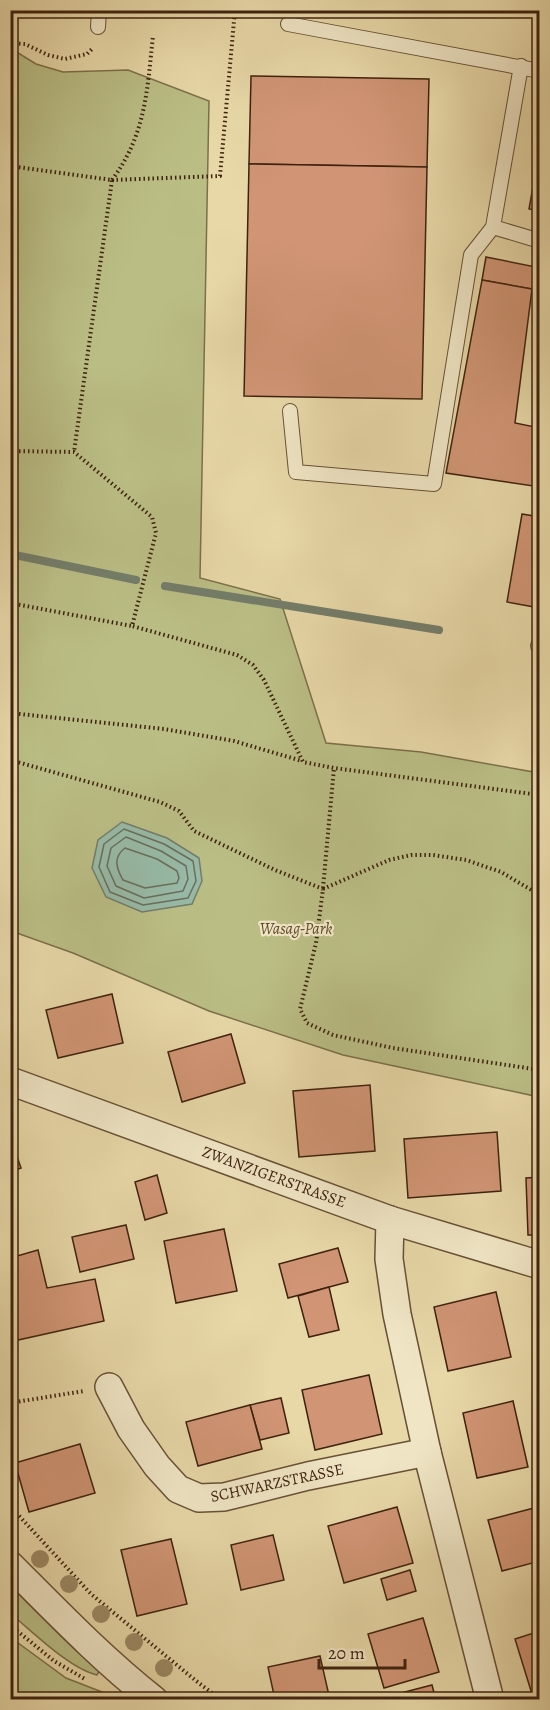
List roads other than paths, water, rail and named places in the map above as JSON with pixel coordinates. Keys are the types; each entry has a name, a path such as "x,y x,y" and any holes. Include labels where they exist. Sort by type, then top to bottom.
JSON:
{"street":[{"name":"ZWANZIGERSTRASSE","path":"10,1081 390,1220 540,1265"},
{"path":"390,1220 389,1260 397,1314 427,1452 490,1700"},
{"name":"SCHWARZSTRASSE","path":"109,1387 131,1429 157,1466 178,1489 199,1498 224,1497 308,1476 427,1452"},
{"path":"10,1565 70,1625 132,1683 154,1700"}],"lane":[{"path":"99,10 99,27"},
{"path":"288,24 540,71"},
{"path":"290,411 297,472 434,484 471,255 493,227 520,66"},
{"path":"493,227 540,241"}],"water":[{"path":"122,822 167,838 199,858 202,881 192,904 142,912 106,897 92,868 98,840"}],"waterway":[{"path":"10,554 136,580"},
{"path":"165,586 439,630"}],"park label":[{"name":"Wasag-Park","path":"296,929"}]}
